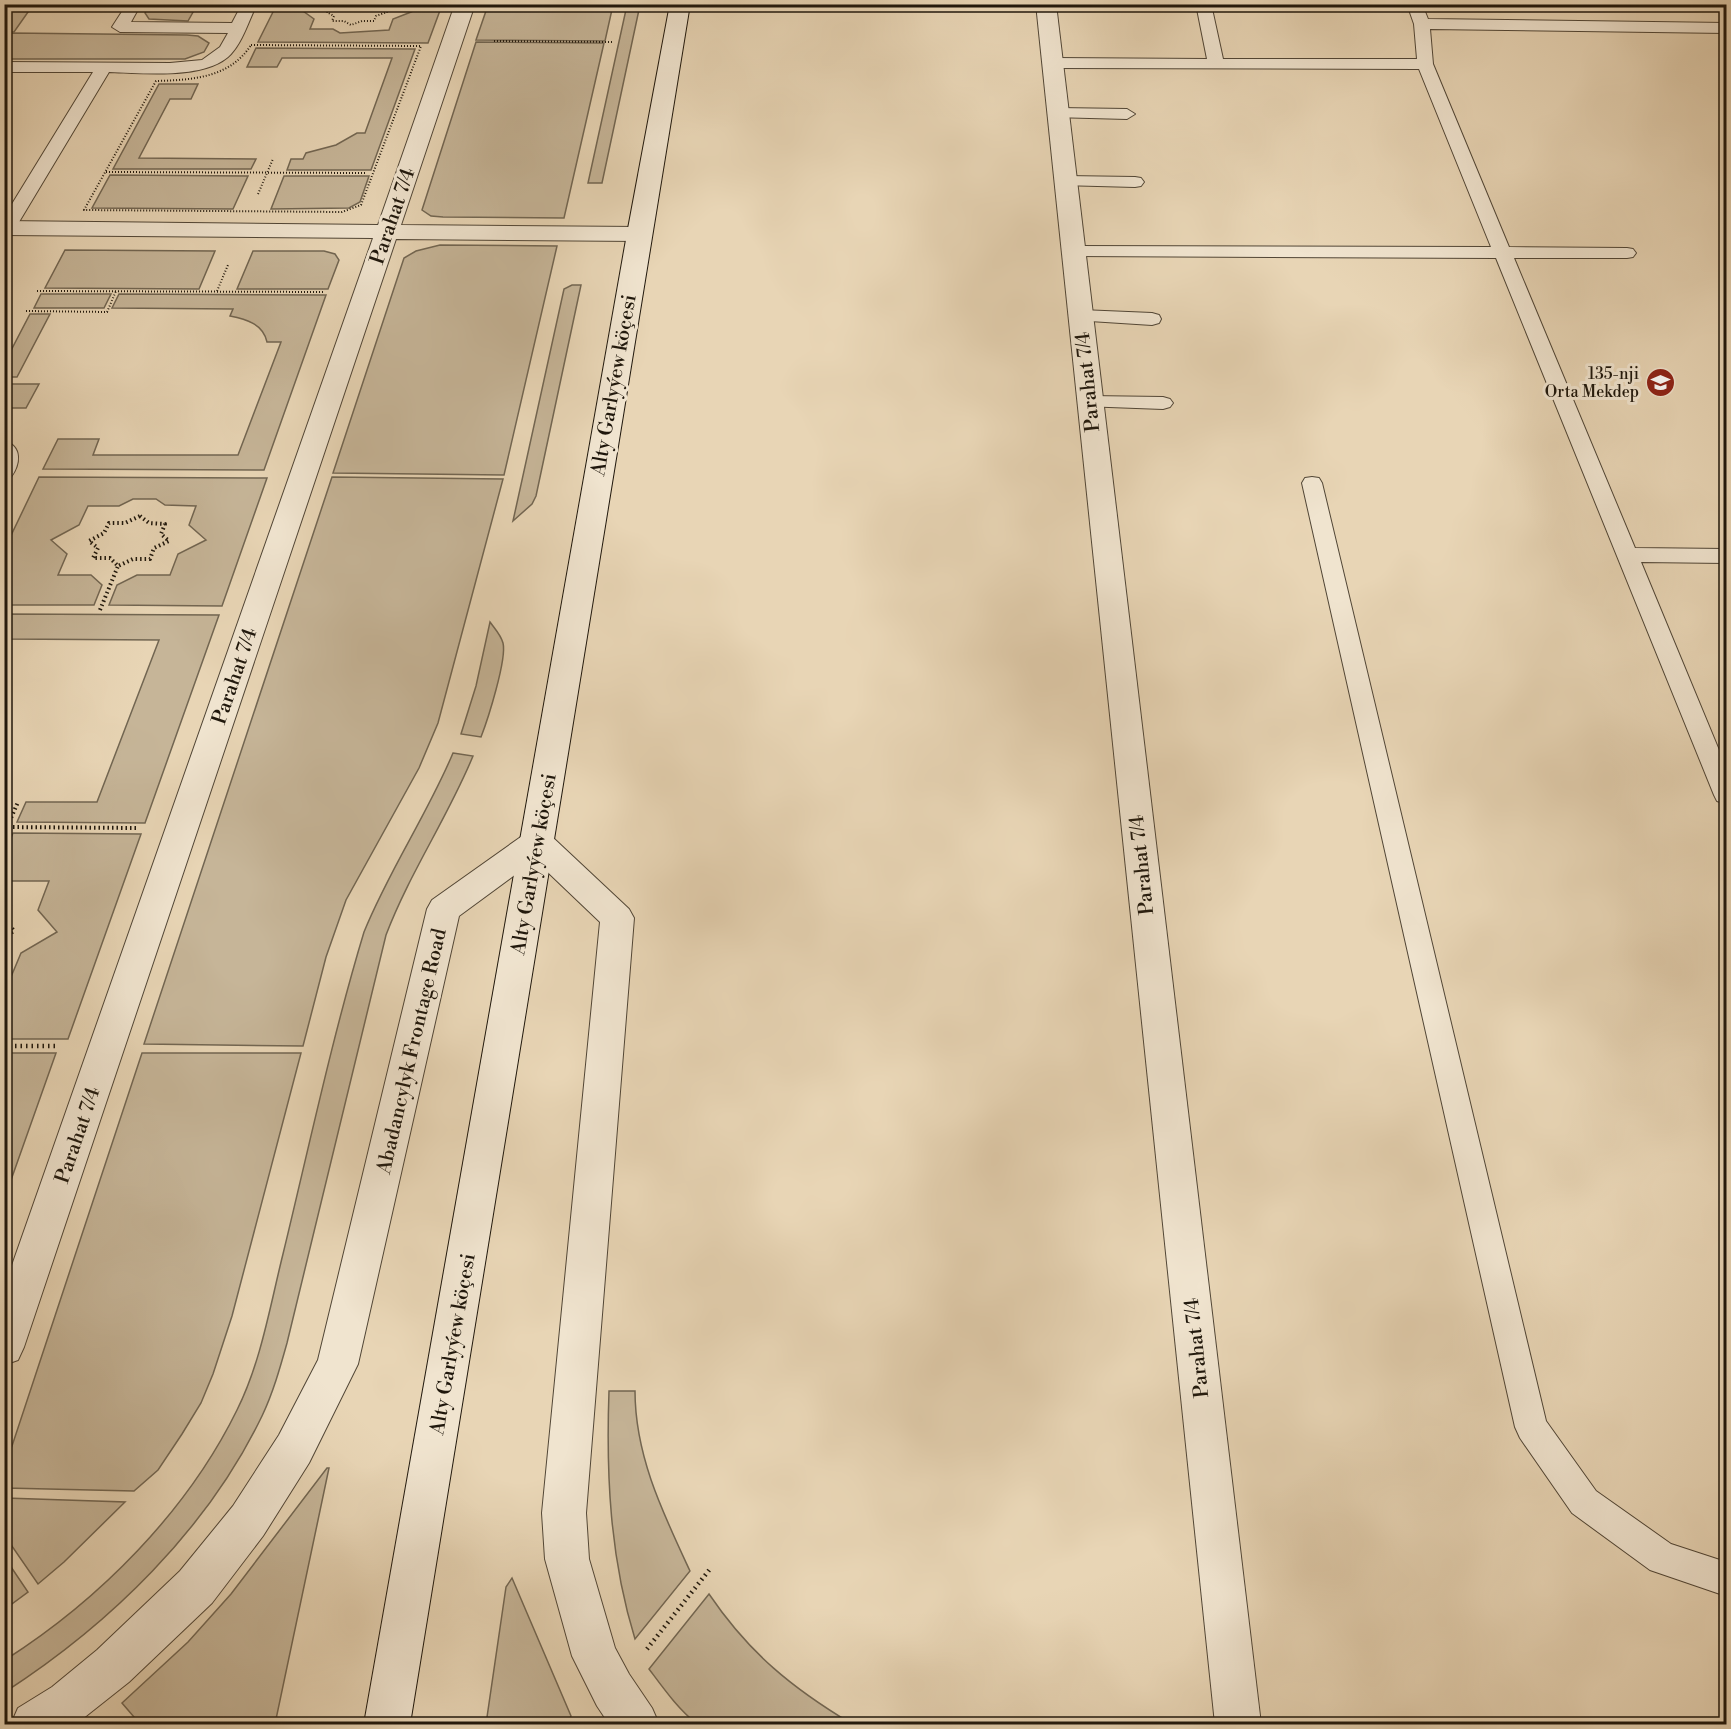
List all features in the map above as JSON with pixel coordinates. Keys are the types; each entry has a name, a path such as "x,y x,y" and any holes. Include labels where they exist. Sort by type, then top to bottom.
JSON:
{"street":[{"name":"Parahat 7/4","path":"4,1347 465,4"},
{"name":"Alty Garlyýew köçesi","path":"387,1725 639,234 680,4"},
{"name":"Parahat 7/4","path":"1046,4 1238,1725"},
{"path":"5,230 639,234"},
{"path":"537,842 617,918 564,1513 567,1559 595,1656 613,1690 636,1725"},
{"name":"Abadancylyk Frontage Road","path":"34,1725 68,1702 113,1666 196,1587 248,1521 294,1449 338,1364 444,909 537,842"}],"lane":[{"path":"4,67 180,68 206,63 219,57 227,49 250,4"},
{"path":"1203,4 1216,63"},
{"path":"1414,4 1422,24 1425,64 1726,795"},
{"path":"49,5 134,5 120,27 238,28"},
{"path":"1422,24 1726,28"},
{"path":"1053,63 1425,64"},
{"path":"5,230 22,189 104,68"},
{"path":"1058,113 1127,114"},
{"path":"1066,181 1135,182"},
{"path":"1074,251 1627,253"},
{"path":"1081,316 1152,319"},
{"path":"1089,402 1163,403"},
{"path":"4,447 8,452 8,467 4,473"},
{"path":"1312,483 1532,1427 1584,1502 1662,1558 1726,1579"},
{"path":"1626,555 1726,556"}],"path":[{"path":"339,4 338,8 327,12 334,16 332,21 344,21 351,25 362,21 374,21 376,16 387,12 380,8 381,4"},
{"path":"488,41 612,42"},
{"path":"251,45 421,46 375,173 364,202 350,211 84,210 156,81 185,80 221,71 241,59 251,45"},
{"path":"251,212 273,159"},
{"path":"105,172 375,173"},
{"path":"217,292 231,259"},
{"path":"37,291 333,292"},
{"path":"26,311 106,312 116,291"},
{"path":"99,610 118,566 133,559 150,559 154,548 169,541 160,534 165,524 149,523 140,516 125,523 109,523 104,533 89,541 98,548 93,558 110,558 118,566"},
{"path":"4,834 18,802"},
{"path":"6,827 143,828"},
{"path":"4,903 11,903 4,919 14,931 4,937"},
{"path":"4,1046 62,1046"},
{"path":"640,1657 710,1569"}],"shaded area":[{"path":"5,4 33,5 14,32 5,32"},
{"path":"150,4 197,5 188,21 149,19 145,13"},
{"path":"277,4 321,5 303,11 314,19 310,29 333,29 340,33 389,30 393,19 411,12 399,5 442,5 428,43 258,42"},
{"path":"488,4 613,5 605,41 476,40"},
{"path":"627,5 640,5 602,183 588,183"},
{"path":"10,33 187,35 198,36 209,43 204,52 185,59 5,59 5,42"},
{"path":"476,42 604,43 564,218 443,217 431,216 422,210"},
{"path":"256,48 415,49 371,170 287,170 291,159 303,159 306,153 336,145 357,133 365,133 392,58 282,58 277,67 247,67"},
{"path":"159,84 198,84 191,99 170,99 139,158 256,159 251,169 113,169"},
{"path":"110,175 248,176 233,209 92,208"},
{"path":"284,176 369,176 360,202 349,208 271,209"},
{"path":"440,245 557,246 504,475 333,473 404,258 416,251"},
{"path":"65,250 215,251 199,289 45,288"},
{"path":"253,251 324,251 335,254 339,260 328,289 237,289"},
{"path":"572,285 581,285 536,496 532,504 513,521 564,289"},
{"path":"41,294 111,294 104,308 34,308"},
{"path":"119,294 326,295 264,470 43,469 58,439 99,439 93,455 238,455 281,342 267,342 258,327 248,321 230,316 233,309 112,308"},
{"path":"30,314 50,314 17,377 5,377 5,362"},
{"path":"5,384 39,384 26,408 5,408"},
{"path":"39,477 267,478 222,606 109,605 117,585 137,575 170,575 178,554 206,540 189,525 196,506 165,505 156,499 133,499 119,506 88,506 79,525 51,540 67,554 58,575 91,575 102,585 94,605 5,605 5,548"},
{"path":"332,477 503,479 438,723 419,768 346,900 326,957 303,1046 144,1044"},
{"path":"5,614 219,615 145,823 17,822 26,802 97,802 159,640 5,639"},
{"path":"490,622 503,643 502,662 496,689 481,737 461,734 476,686"},
{"path":"453,753 473,756 406,889 386,935 287,1343 262,1416 239,1458 213,1498 152,1571 82,1636 5,1692 5,1660 74,1610 138,1551 193,1484 217,1448 237,1410 264,1334 331,1052 364,932"},
{"path":"13,833 141,834 68,1039 5,1039 5,984 8,984 21,953 57,932 38,910 49,881 11,881 5,873 5,852"},
{"path":"4,1053 56,1053 5,1197"},
{"path":"142,1053 301,1053 232,1316 201,1403 158,1470 134,1491 5,1488 5,1459 12,1446"},
{"path":"609,1391 635,1391 640,1438 652,1484 690,1571 635,1639 615,1547 609,1485"},
{"path":"329,1468 275,1724 140,1724 122,1703 188,1642 231,1594"},
{"path":"4,1498 125,1502 64,1562 38,1584 5,1536"},
{"path":"5,1558 28,1592 4,1609"},
{"path":"512,1578 571,1716 567,1724 486,1724 506,1587"},
{"path":"709,1594 740,1634 773,1668 810,1697 852,1724 697,1724 690,1718 649,1669"}],"place":[{"name":"135-nji Orta Mekdep","path":"1660,382"}]}
